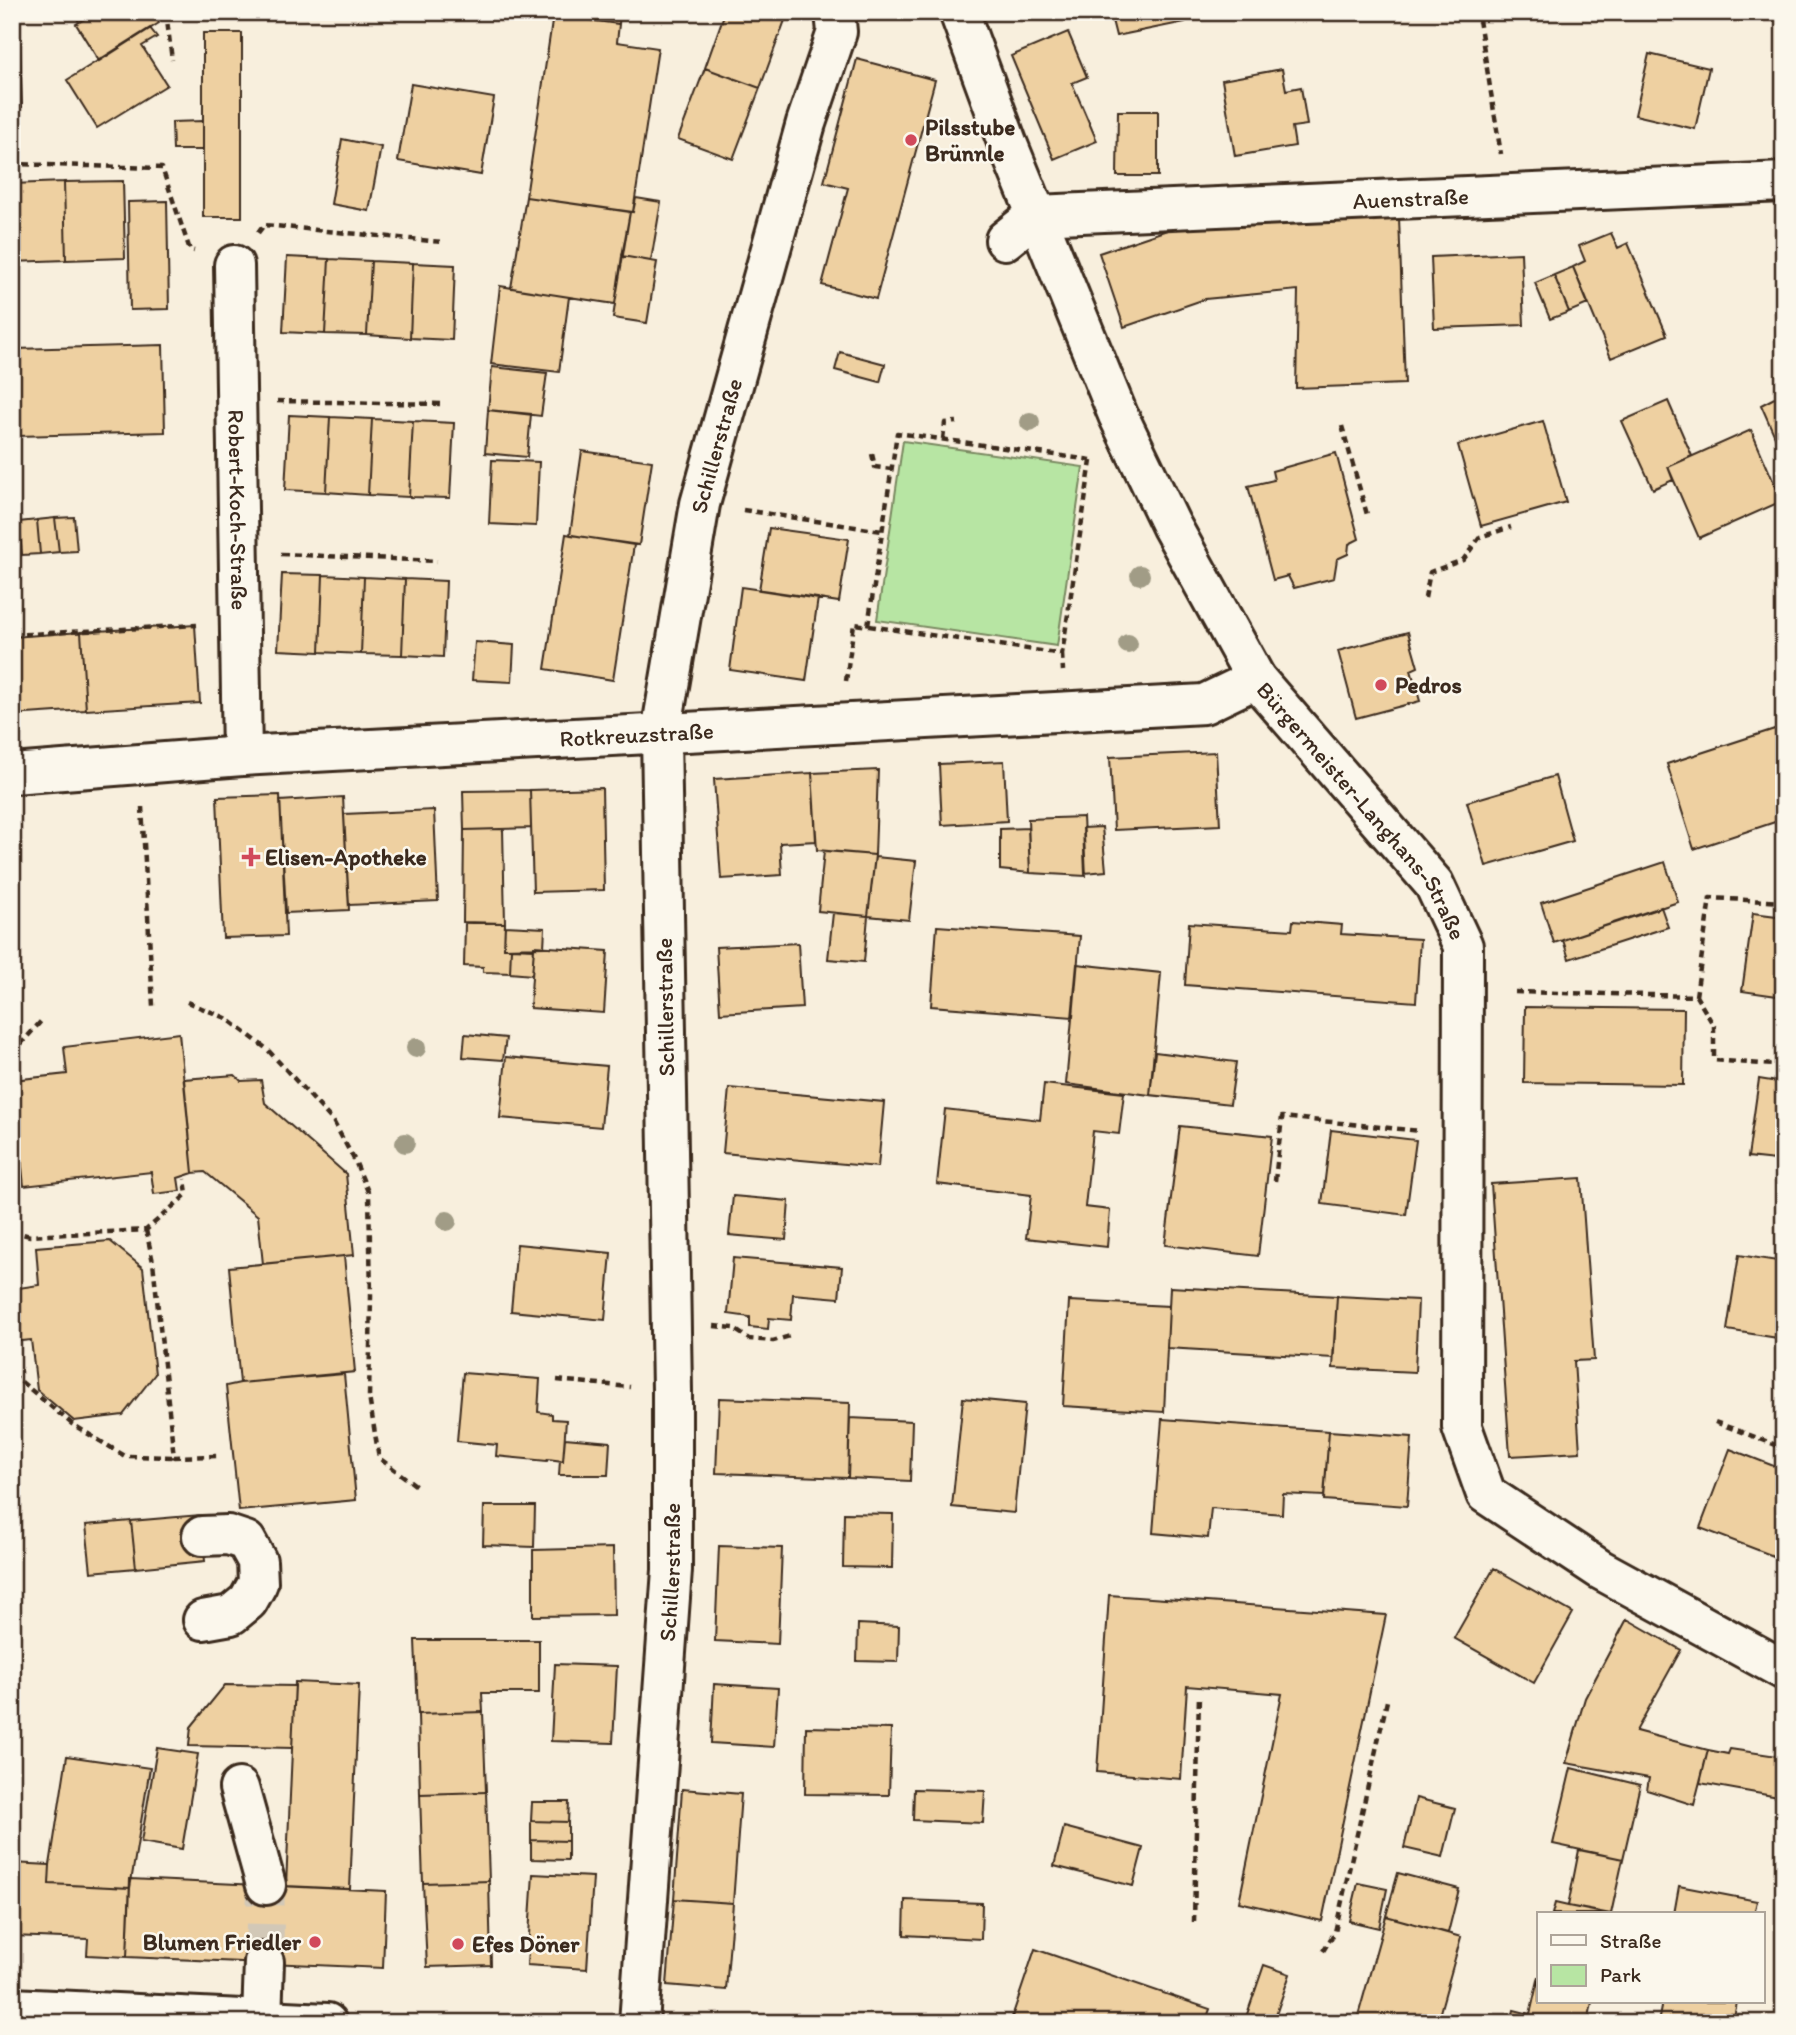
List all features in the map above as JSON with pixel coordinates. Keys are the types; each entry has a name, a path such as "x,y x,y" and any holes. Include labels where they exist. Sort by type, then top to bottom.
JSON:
{"street":[{"name":"Bürgermeister-Langhans-Straße","path":"959,12 1008,145 1118,415 1171,525 1256,680 1434,884 1463,946 1462,1427 1486,1494 1601,1570 1784,1670"},
{"name":"Schillerstraße","path":"639,2023 672,1570 672,1391 661,733 700,504 735,434 806,123 836,22"},
{"name":"Auenstraße","path":"1036,215 1784,182"},
{"path":"1006,240 1036,215"},
{"name":"Robert-Koch-Straße","path":"234,265 242,756"},
{"name":"Rotkreuzstraße","path":"12,774 242,756 1204,704 1256,680"},
{"path":"202,1536 229,1535 246,1541 257,1561 257,1583 248,1601 231,1615 203,1620"},
{"path":"239,1788 266,1885"},
{"path":"262,2019 264,1962"},
{"path":"12,2008 327,2023"}],"path":[{"path":"166,12 172,60"},
{"path":"1479,20 1508,194"},
{"path":"12,163 162,168 190,250 234,265 264,225 442,242"},
{"path":"236,400 441,404"},
{"path":"943,439 945,423 957,422"},
{"path":"1342,426 1368,518"},
{"path":"840,724 855,624 868,626 1062,654 1091,461 897,433 868,626"},
{"path":"872,453 875,467 891,469"},
{"path":"700,504 882,531"},
{"path":"1426,598 1430,572 1463,560 1480,537 1511,527"},
{"path":"239,552 437,561"},
{"path":"12,635 240,622"},
{"path":"140,764 153,1006"},
{"path":"1784,902 1710,898 1696,996 1714,1026 1714,1060 1784,1066"},
{"path":"1515,992 1696,996"},
{"path":"187,1002 226,1018 267,1049 333,1121 355,1161 369,1194 369,1398 379,1458 418,1487"},
{"path":"12,1054 43,1019"},
{"path":"1275,1181 1282,1118 1462,1135"},
{"path":"12,1231 30,1236 146,1230 187,1194 185,1179"},
{"path":"146,1230 153,1262 174,1457"},
{"path":"671,1334 715,1326 733,1328 749,1339 773,1342 793,1335"},
{"path":"12,1374 72,1424 125,1456 219,1457"},
{"path":"557,1380 672,1391"},
{"path":"1715,1422 1784,1448"},
{"path":"1194,1922 1199,1694"},
{"path":"1323,1951 1335,1933 1387,1701"}],"green space":[{"path":"903,441 1083,467 1057,646 877,620"}],"building":[{"path":"73,12 97,12 79,22"},
{"path":"97,12 153,12 159,23 99,61 76,24"},
{"path":"552,12 620,12 619,24 553,15"},
{"path":"725,12 788,12 760,88 705,68"},
{"path":"1110,12 1183,12 1185,22 1116,36"},
{"path":"553,15 619,24 617,42 658,48 633,212 526,197"},
{"path":"12,20 19,20 22,107 12,107"},
{"path":"150,28 157,37 142,46 167,85 97,128 67,80"},
{"path":"1068,32 1087,77 1072,83 1097,141 1054,159 1011,56"},
{"path":"203,33 242,33 242,217 203,217"},
{"path":"1649,54 1709,68 1695,129 1635,115"},
{"path":"857,59 935,80 876,299 822,285 848,188 824,182"},
{"path":"705,68 760,88 733,159 678,139"},
{"path":"1282,69 1286,90 1301,87 1307,125 1292,127 1295,146 1235,156 1222,80"},
{"path":"411,84 494,98 481,175 398,161"},
{"path":"1118,111 1158,111 1158,176 1117,176"},
{"path":"203,121 203,150 173,150 172,122"},
{"path":"342,139 381,147 369,211 331,204"},
{"path":"123,181 125,258 66,260 64,182"},
{"path":"64,182 66,260 12,262 12,184"},
{"path":"526,197 630,212 615,304 511,288"},
{"path":"636,198 661,202 651,261 622,256 630,212 633,212"},
{"path":"167,201 169,309 130,310 128,202"},
{"path":"1399,217 1405,384 1296,388 1298,290 1205,299 1124,327 1099,253 1185,224"},
{"path":"1611,233 1618,248 1628,243 1667,335 1611,358 1573,267 1585,261 1579,246"},
{"path":"1521,253 1524,325 1434,328 1431,257"},
{"path":"622,256 657,262 647,323 613,318"},
{"path":"287,257 329,259 325,334 283,332"},
{"path":"329,259 371,261 367,335 325,334"},
{"path":"371,261 413,263 410,338 367,335"},
{"path":"413,263 455,265 452,340 410,338"},
{"path":"1573,267 1588,304 1569,312 1554,275"},
{"path":"1554,275 1569,312 1550,319 1535,283"},
{"path":"500,286 569,297 559,372 491,364"},
{"path":"163,345 165,432 18,436 15,349"},
{"path":"840,352 885,364 880,382 835,370"},
{"path":"492,367 547,373 541,416 488,410"},
{"path":"1784,393 1784,446 1780,448 1761,405"},
{"path":"1668,401 1692,456 1668,467 1673,480 1653,489 1622,421"},
{"path":"488,410 531,414 527,457 485,453"},
{"path":"289,415 330,417 326,492 285,490"},
{"path":"330,417 372,419 368,495 326,492"},
{"path":"372,419 413,421 409,497 368,495"},
{"path":"413,421 454,423 450,498 409,497"},
{"path":"1543,421 1566,502 1481,526 1458,445"},
{"path":"1751,430 1782,501 1699,538 1668,467"},
{"path":"582,451 652,461 639,545 570,535"},
{"path":"1336,453 1359,539 1349,544 1348,554 1337,559 1334,578 1294,588 1288,576 1273,580 1248,486 1274,480 1272,471"},
{"path":"492,460 539,462 536,526 489,524"},
{"path":"74,517 77,551 59,552 55,518"},
{"path":"55,518 59,552 40,554 37,520"},
{"path":"37,520 40,554 22,555 19,522"},
{"path":"12,522 19,522 22,555 12,556"},
{"path":"769,528 849,539 839,602 759,590"},
{"path":"566,534 634,545 613,680 545,669"},
{"path":"282,574 323,575 320,652 278,650"},
{"path":"323,575 364,577 361,654 320,652"},
{"path":"364,577 405,579 402,655 361,654"},
{"path":"405,579 446,581 443,657 402,655"},
{"path":"741,587 818,598 806,681 730,670"},
{"path":"195,625 200,703 86,710 81,632"},
{"path":"81,632 86,710 12,715 12,637"},
{"name":"Pedros","path":"1408,632 1418,667 1411,670 1420,701 1356,718 1338,651"},
{"path":"475,642 514,645 512,682 472,680"},
{"path":"1784,726 1784,819 1694,849 1667,764"},
{"path":"1216,752 1220,825 1114,830 1110,757"},
{"path":"1004,761 1007,821 942,825 939,764"},
{"path":"878,770 875,855 817,850 812,773"},
{"path":"812,773 816,841 780,843 782,875 721,879 714,779"},
{"path":"1555,776 1573,841 1486,866 1467,802"},
{"path":"602,788 604,890 533,892 530,790"},
{"path":"530,790 531,828 464,830 463,791"},
{"name":"Elisen-Apotheke","path":"280,795 286,936 223,938 217,797"},
{"path":"343,797 349,910 286,913 280,801"},
{"path":"434,810 438,901 349,905 344,814"},
{"path":"1083,817 1086,876 1030,873 1028,819"},
{"path":"1102,827 1106,871 1085,873 1083,828"},
{"path":"1028,828 1030,873 1000,870 1000,829"},
{"path":"503,829 505,923 463,922 464,830"},
{"path":"824,851 875,855 868,916 818,911"},
{"path":"875,857 916,861 909,920 868,916"},
{"path":"1665,862 1678,902 1554,943 1541,903"},
{"path":"1661,907 1668,927 1569,959 1563,940"},
{"path":"833,913 868,916 864,962 828,959"},
{"path":"1753,913 1784,917 1784,997 1742,991"},
{"path":"1293,921 1342,925 1341,934 1420,939 1416,1002 1185,985 1189,923 1292,930"},
{"path":"465,923 505,923 504,948 511,948 510,973 483,972 483,967 464,966"},
{"path":"505,926 545,928 544,947 504,948"},
{"path":"937,926 1080,936 1073,1017 931,1006"},
{"path":"798,943 802,1008 720,1013 716,947"},
{"path":"534,946 608,951 604,1013 530,1008"},
{"path":"511,948 534,949 532,975 510,973"},
{"path":"1077,964 1161,973 1150,1095 1066,1084"},
{"path":"1525,1007 1684,1009 1683,1085 1524,1083"},
{"path":"179,1033 193,1173 178,1178 180,1191 154,1194 151,1172 24,1186 13,1080 67,1074 64,1047"},
{"path":"465,1034 506,1038 503,1060 463,1057"},
{"path":"1155,1052 1236,1062 1230,1104 1150,1095"},
{"path":"506,1057 607,1066 601,1127 500,1118"},
{"path":"235,1075 241,1081 261,1080 265,1103 346,1174 354,1255 263,1264 258,1216 205,1172 193,1173 184,1079"},
{"path":"1759,1079 1784,1083 1784,1161 1748,1157"},
{"path":"1044,1084 1124,1093 1119,1134 1093,1131 1085,1207 1110,1210 1107,1247 1026,1238 1031,1195 937,1184 945,1109 1040,1120"},
{"path":"729,1088 884,1102 878,1167 723,1153"},
{"path":"1180,1126 1272,1136 1258,1256 1165,1245"},
{"path":"1331,1130 1416,1140 1406,1215 1322,1204"},
{"path":"1581,1178 1594,1360 1574,1361 1580,1452 1510,1456 1491,1184"},
{"path":"733,1196 789,1201 786,1240 729,1235"},
{"path":"110,1241 143,1268 155,1374 123,1415 74,1421 37,1390 31,1340 12,1342 12,1289 39,1285 36,1247"},
{"path":"517,1244 611,1253 605,1320 511,1311"},
{"path":"1739,1255 1784,1262 1784,1339 1727,1330"},
{"path":"344,1256 355,1372 240,1383 229,1267"},
{"path":"733,1258 842,1267 839,1298 793,1294 791,1320 769,1318 768,1329 750,1327 750,1317 728,1314"},
{"path":"1170,1287 1337,1296 1333,1358 1167,1348"},
{"path":"1337,1296 1418,1300 1415,1372 1333,1368"},
{"path":"1069,1301 1169,1306 1164,1412 1063,1406"},
{"path":"463,1373 540,1379 538,1412 552,1414 552,1419 566,1420 563,1461 496,1456 497,1445 457,1441"},
{"path":"344,1374 356,1500 239,1511 226,1386"},
{"path":"719,1398 850,1403 848,1478 716,1473"},
{"path":"963,1398 1025,1404 1014,1513 952,1507"},
{"path":"850,1418 912,1421 910,1481 848,1478"},
{"path":"1162,1419 1329,1431 1324,1496 1283,1494 1282,1514 1211,1508 1208,1538 1153,1533"},
{"path":"1329,1431 1412,1437 1407,1506 1324,1500"},
{"path":"565,1438 610,1442 608,1475 559,1475"},
{"path":"1730,1449 1784,1470 1784,1560 1700,1528"},
{"path":"484,1506 535,1506 534,1547 483,1545"},
{"path":"844,1513 893,1514 892,1568 843,1567"},
{"path":"200,1515 205,1561 136,1568 131,1521"},
{"path":"131,1521 136,1568 91,1572 86,1525"},
{"path":"719,1546 782,1548 778,1644 715,1641"},
{"path":"613,1548 614,1615 533,1616 533,1550"},
{"path":"1494,1568 1573,1613 1534,1683 1454,1638"},
{"path":"1109,1595 1386,1615 1322,1921 1239,1902 1282,1694 1187,1686 1181,1779 1097,1772"},
{"path":"1627,1619 1681,1650 1636,1731 1708,1750 1694,1805 1647,1790 1649,1778 1566,1763 1585,1698"},
{"path":"858,1624 899,1626 898,1662 857,1661"},
{"path":"415,1640 539,1640 539,1693 482,1693 483,1712 418,1714"},
{"path":"555,1664 617,1666 613,1743 551,1741"},
{"path":"295,1682 359,1685 350,1889 286,1886"},
{"path":"714,1684 778,1688 774,1747 711,1743"},
{"path":"225,1685 295,1686 292,1748 189,1746 191,1727"},
{"path":"483,1712 486,1792 420,1794 418,1714"},
{"path":"806,1727 891,1729 889,1795 805,1794"},
{"path":"157,1748 198,1754 182,1849 141,1842"},
{"path":"1730,1749 1784,1757 1784,1798 1700,1783 1708,1750 1728,1754"},
{"path":"67,1756 150,1768 130,1888 49,1884"},
{"path":"1571,1768 1640,1785 1623,1859 1553,1844"},
{"path":"682,1789 741,1794 733,1903 674,1899"},
{"path":"914,1789 985,1791 983,1823 913,1820"},
{"path":"486,1792 489,1881 423,1883 420,1794"},
{"path":"1416,1798 1455,1808 1443,1857 1404,1848"},
{"path":"532,1802 569,1802 568,1822 531,1821"},
{"path":"531,1821 568,1822 568,1841 531,1840"},
{"path":"1064,1827 1143,1848 1133,1886 1054,1866"},
{"path":"531,1840 568,1841 568,1860 531,1859"},
{"path":"1579,1850 1623,1859 1611,1912 1568,1906"},
{"path":"12,1863 50,1865 49,1884 130,1888 127,1957 87,1955 88,1939 12,1936"},
{"path":"1398,1873 1459,1889 1448,1933 1386,1916"},
{"path":"533,1874 593,1877 587,1969 527,1965"},
{"path":"130,1879 386,1891 383,1968 127,1957"},
{"path":"489,1881 491,1965 427,1967 423,1883"},
{"path":"1358,1883 1387,1889 1379,1928 1349,1921"},
{"path":"1679,1886 1757,1901 1754,1912 1674,1912"},
{"path":"674,1899 733,1903 726,1990 667,1985"},
{"path":"905,1900 982,1903 981,1939 904,1935"},
{"path":"1555,1903 1598,1912 1553,1912"},
{"path":"1386,1916 1461,1937 1437,2023 1356,2023"},
{"path":"1035,1949 1210,2009 1205,2023 1010,2023"},
{"path":"1264,1965 1290,1974 1273,2023 1244,2023"},
{"path":"1537,1984 1537,2004 1592,2004 1588,2023 1511,2023 1514,2010 1530,2014"},
{"path":"1662,2004 1737,2004 1733,2023 1658,2023"}],"tunnel":[{"path":"264,1962 266,1885"}],"place":[{"name":"Pilsstube Brünnle","path":"911,140"},
{"name":"Pedros","path":"1381,685"},
{"name":"Elisen-Apotheke","path":"251,857"},
{"name":"Blumen Friedler","path":"315,1942"},
{"name":"Efes Döner","path":"458,1944"}]}
